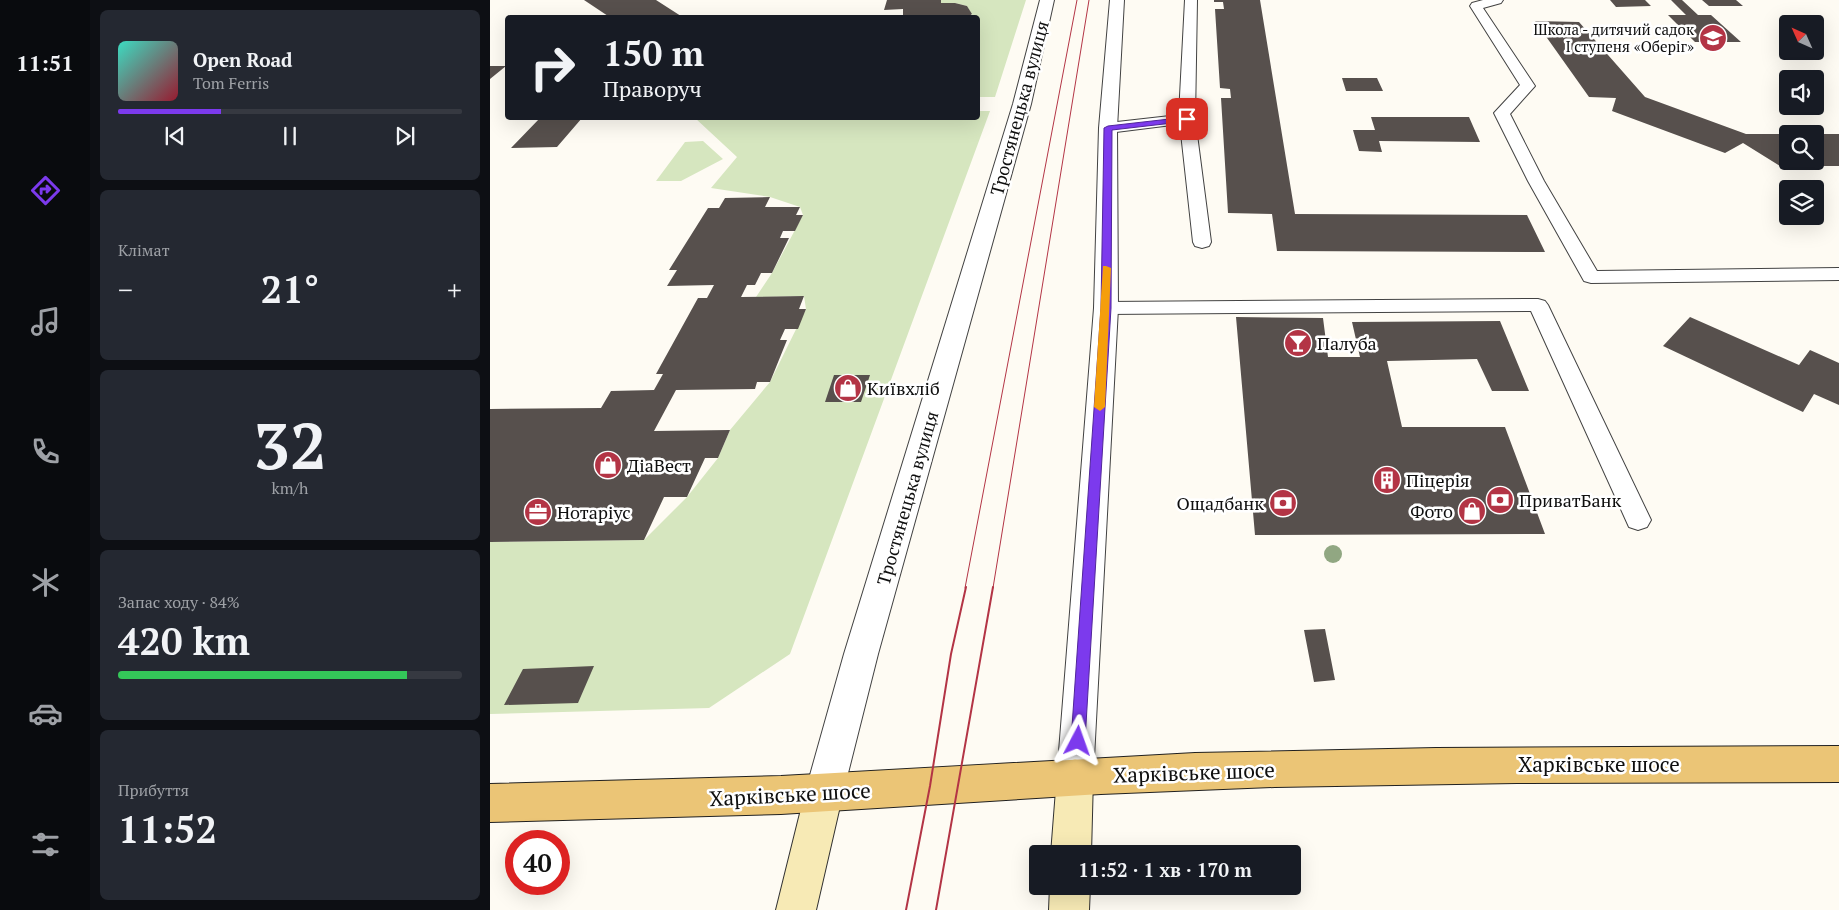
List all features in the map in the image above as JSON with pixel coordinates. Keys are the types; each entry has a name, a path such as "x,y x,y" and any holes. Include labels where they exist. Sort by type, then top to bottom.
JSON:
{"main road":[{"name":"Харківське шосе","path":"490,803 676,799 824,793 1076,776 1195,771 1531,764 1839,764"},
{"path":"1072,845 1076,776"},
{"name":"Тростянецька вулиця","path":"796,910 824,793"},
{"path":"1068,910 1069,895"}],"street":[{"name":"Тростянецька вулиця","path":"824,793 861,654 1022,104 1047,0"},
{"path":"1076,776 1106,308 1108,128 1117,0"}],"lane":[{"path":"1190,0 1187,119 1202,242"},
{"path":"1497,0 1476,6 1528,86 1502,113 1536,181 1591,277 1839,274"},
{"path":"1108,128 1187,119"},
{"path":"1106,308 1538,305 1638,520"}],"green space":[{"path":"941,0 1026,0 995,97 980,97 980,15 972,15 967,6 955,3 941,3"},
{"path":"980,111 990,111 790,654 709,708 490,714 490,542 644,540 687,497 718,458 730,430 770,382 806,309 804,296 756,297 772,273 803,215 800,207 770,197 711,188 737,157 697,120 980,120"},
{"path":"703,141 723,159 681,181 656,181 685,142"}],"building":[{"path":"584,0 656,0 679,15 606,15"},
{"path":"887,0 941,0 941,3 955,3 967,6 972,14 903,15 903,9 884,10"},
{"path":"1214,0 1260,0 1295,214 1527,215 1545,252 1277,251 1272,214 1228,213 1221,98 1231,98 1230,89 1220,88 1215,9 1224,9 1223,2 1214,2"},
{"path":"1610,0 1645,0 1651,6 1616,7"},
{"path":"1671,0 1682,0 1698,15 1711,15 1741,42 1695,42 1668,15 1686,15"},
{"path":"1702,0 1736,0 1743,6 1709,6"},
{"path":"1535,21 1579,22 1645,97 1746,134 1779,134 1779,165 1743,143 1725,153 1612,111 1616,98 1589,97"},
{"path":"490,66 505,66 505,67 490,79"},
{"path":"1342,78 1377,78 1383,91 1346,91"},
{"path":"1371,117 1469,117 1480,142 1379,141 1382,152 1359,151 1353,130 1375,130"},
{"path":"538,120 580,120 557,147 511,148"},
{"path":"1824,134 1839,134 1839,166 1824,166"},
{"path":"770,197 765,207 800,207 796,215 803,215 795,231 783,231 780,238 789,238 772,273 761,273 755,285 747,285 741,297 804,296 799,309 806,309 798,329 785,329 780,340 787,340 770,382 757,382 755,389 676,390 654,431 730,430 718,458 705,458 687,497 664,497 644,540 490,542 490,409 601,408 611,391 654,390 663,374 656,374 698,298 707,298 714,285 667,286 677,270 669,270 708,208 719,208 725,198"},
{"name":"Піцерія","path":"1236,317 1323,318 1328,357 1360,357 1352,322 1500,321 1529,391 1492,391 1477,359 1387,361 1402,427 1505,427 1545,534 1255,535"},
{"path":"1690,317 1799,365 1810,350 1839,363 1839,405 1814,394 1803,412 1663,346"},
{"name":"Київхліб","path":"834,375 870,375 861,402 825,402"},
{"path":"1325,629 1335,680 1314,682 1304,630"},
{"path":"594,666 578,703 504,705 523,669"}],"tram line":[{"path":"965,588 1077,0"},
{"path":"993,588 1089,0"},
{"path":"906,910 930,786 951,654 966,587"},
{"path":"936,910 993,587"}],"slow traffic":[{"path":"1100,407 1106,308 1106,268"}],"place":[{"name":"Школа - дитячий садок І ступеня «Оберіг»","path":"1713,38"},
{"name":"Палуба","path":"1298,343"},
{"name":"Київхліб","path":"848,388"},
{"name":"ДіаВест","path":"608,465"},
{"name":"Піцерія","path":"1387,480"},
{"name":"ПриватБанк","path":"1500,500"},
{"name":"Ощадбанк","path":"1283,503"},
{"name":"Фото","path":"1472,511"},
{"name":"Нотаріус","path":"538,512"}],"route":[{"path":"1078,741 1106,308 1108,128 1187,119"}]}
